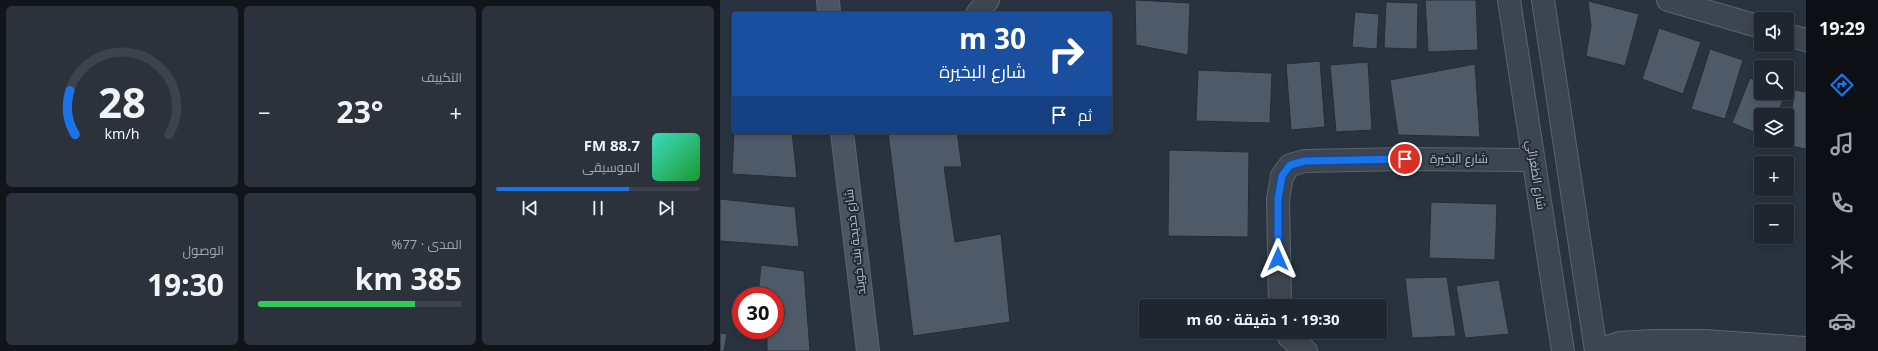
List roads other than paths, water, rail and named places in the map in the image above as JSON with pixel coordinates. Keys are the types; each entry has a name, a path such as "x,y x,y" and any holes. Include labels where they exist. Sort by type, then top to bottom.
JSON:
{"street":[{"path":"828,0 829,12"},
{"path":"979,12 988,0"},
{"name":"شارع الطغرائي","path":"1509,0 1563,351"},
{"path":"1544,0 1596,351 1620,343 1654,341 1705,341 1806,348"},
{"path":"1668,0 1754,25"},
{"path":"1794,36 1806,40"},
{"name":"شارع خديجة بنت خويلد","path":"842,134 868,351"},
{"name":"شارع البخيرة","path":"1280,299 1278,199 1282,176 1290,165 1305,161 1405,159 1534,160"},
{"path":"1292,339 1306,351"}]}
